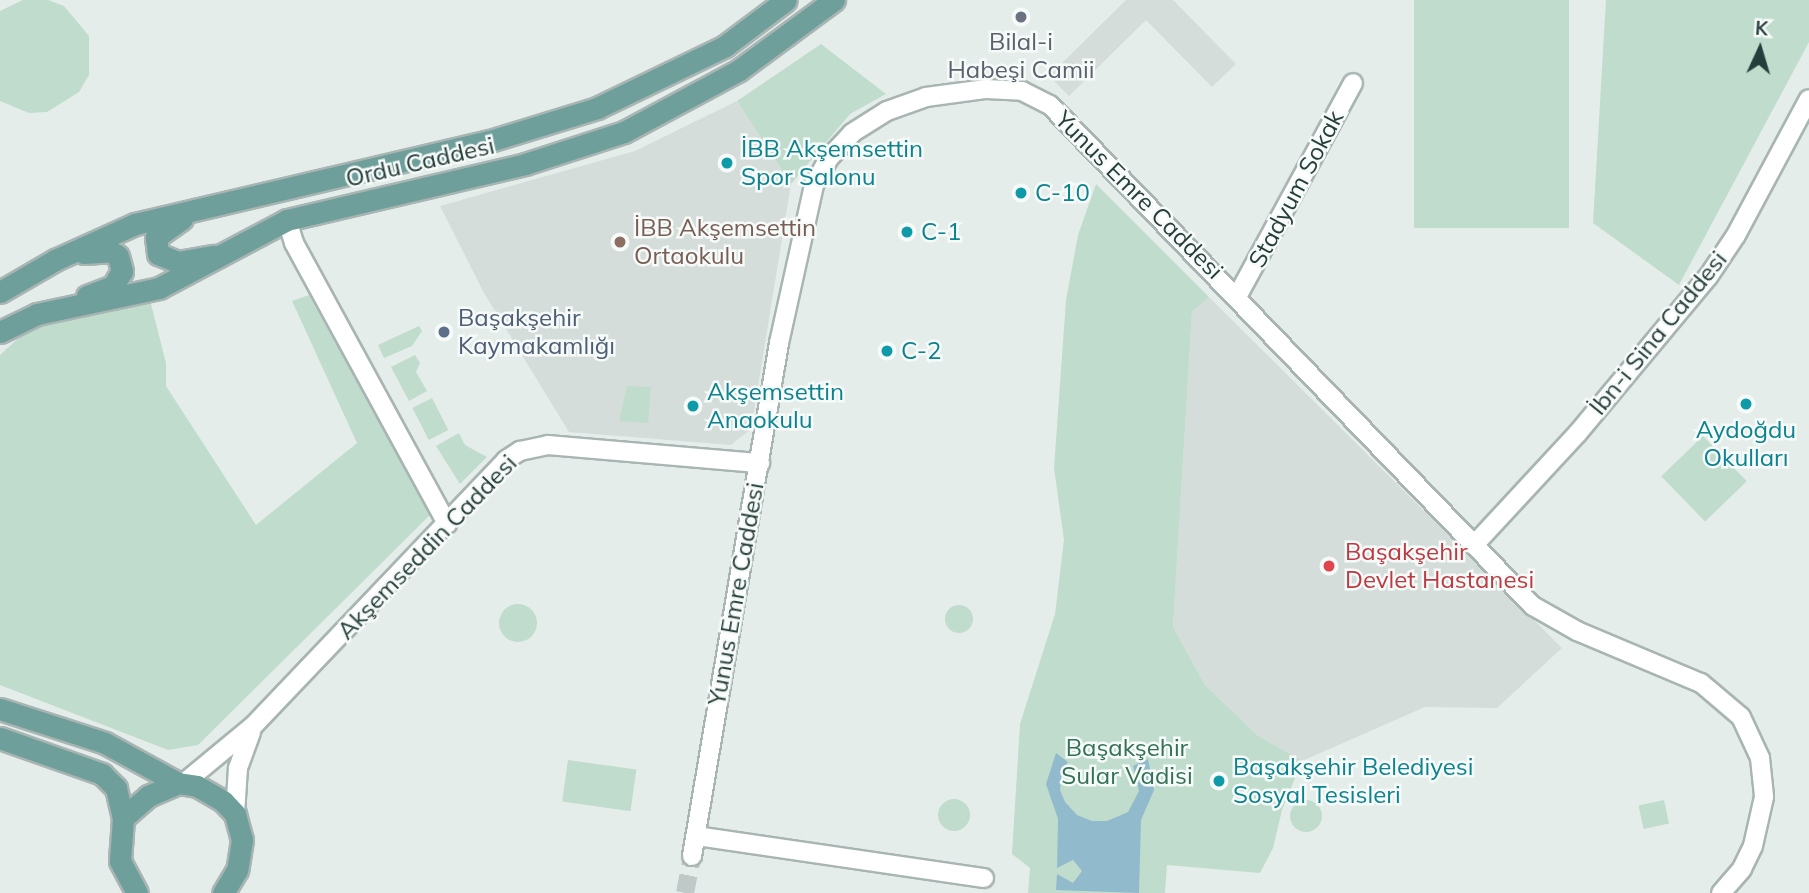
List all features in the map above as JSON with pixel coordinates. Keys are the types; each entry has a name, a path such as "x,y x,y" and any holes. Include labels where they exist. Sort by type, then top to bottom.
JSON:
{"main road":[{"name":"Ordu Caddesi","path":"0,292 55,260 135,224 490,141 597,108 725,46 786,0"},
{"name":"Ordu Caddesi","path":"0,332 37,314 159,288 287,220 525,164 624,132 739,70 834,0"},
{"path":"218,256 167,260 158,254 156,237 164,228 223,202"},
{"path":"37,314 113,286 122,271 118,256 110,251 55,260"},
{"path":"0,709 105,743 181,783 215,794 236,814 241,856 223,893"},
{"path":"0,738 102,774 116,788 124,818 120,861 137,893"},
{"path":"124,818 148,796 181,783"}],"street":[{"name":"Stadyum Sokak","path":"1238,295 1353,83"},
{"name":"Yunus Emre Caddesi","path":"692,856 792,278 814,185 829,158 852,133 887,111 916,100 986,89 1037,97 1238,295 1533,606 1553,619 1701,684 1741,717 1760,758 1764,797 1753,846 1742,869 1721,893"},
{"name":"İbn-i Sina Caddesi","path":"1475,544 1577,434 1708,277 1736,235 1809,99"},
{"path":"287,220 294,243 447,524"},
{"name":"Akşemseddin Caddesi","path":"181,783 254,725 506,460 535,446 760,463"},
{"name":"Akşemseddin Caddesi","path":"236,814 238,768 254,725"},
{"path":"696,836 984,878"}],"shaded area":[{"path":"1126,0 1173,0 1236,64 1212,87 1146,20 1069,96 1049,76"},
{"name":"İBB Akşemsettin Ortaokulu","path":"737,101 791,184 751,429 731,445 569,432 484,293 440,206 635,151"},
{"name":"Başakşehir Devlet Hastanesi","path":"1209,297 1562,648 1497,708 1425,707 1302,761 1257,735 1205,685 1173,627 1192,312"}],"green space":[{"path":"23,0 48,0 64,6 89,36 89,75 79,92 47,112 29,113 0,101 0,11"},
{"path":"1414,0 1569,0 1569,228 1414,228"},
{"path":"1606,0 1809,0 1809,42 1679,285 1593,223"},
{"path":"821,44 886,94 850,114 791,184 737,101"},
{"name":"Başakşehir Sular Vadisi","path":"1096,184 1209,297 1192,312 1173,627 1205,685 1257,735 1302,761 1282,810 1273,848 1260,873 1167,865 1165,893 1028,893 1030,868 1012,854 1020,724 1055,614 1064,540 1054,468 1066,300 1078,235"},
{"path":"309,295 430,515 198,745 168,750 0,685 0,355 36,322 150,300 166,363 166,386 256,525 357,443 292,301"},
{"path":"419,326 422,331 412,346 384,358 378,345"},
{"path":"415,355 420,363 416,372 427,391 409,401 391,367"},
{"path":"627,386 651,387 648,423 619,421"},
{"path":"432,398 448,430 429,440 412,408"},
{"path":"459,433 465,445 487,457 460,484 436,446"},
{"path":"1703,436 1747,481 1705,522 1661,476"},
{"path":"518,604 531,610 537,623 531,636 518,642 505,636 499,623 505,610"},
{"path":"959,605 969,609 973,619 969,629 959,633 949,629 945,619 949,609"},
{"path":"568,760 636,770 630,811 562,802"},
{"path":"954,799 966,803 970,815 966,827 954,831 942,827 938,815 942,803"},
{"path":"1306,800 1317,805 1322,816 1317,827 1306,832 1295,827 1290,816 1295,805"},
{"path":"1664,800 1669,823 1644,829 1639,805"}],"water":[{"path":"1056,753 1068,762 1062,770 1060,790 1065,802 1077,815 1092,821 1107,821 1128,812 1139,791 1133,766 1148,759 1154,790 1141,820 1139,893 1056,890 1057,874 1073,883 1082,871 1073,860 1057,868 1058,819 1046,784"}],"tunnel":[{"path":"685,893 692,856"}],"place":[{"name":"Bilal-i Habeşi Camii","path":"1021,17"},
{"name":"İBB Akşemsettin Spor Salonu","path":"727,163"},
{"name":"C-10","path":"1021,193"},
{"name":"C-1","path":"907,232"},
{"name":"İBB Akşemsettin Ortaokulu","path":"620,242"},
{"name":"Başakşehir Kaymakamlığı","path":"444,332"},
{"name":"C-2","path":"887,351"},
{"name":"Aydoğdu Okulları","path":"1746,404"},
{"name":"Akşemsettin Anaokulu","path":"693,406"},
{"name":"Başakşehir Devlet Hastanesi","path":"1329,566"},
{"name":"Başakşehir Belediyesi Sosyal Tesisleri","path":"1219,781"}]}
